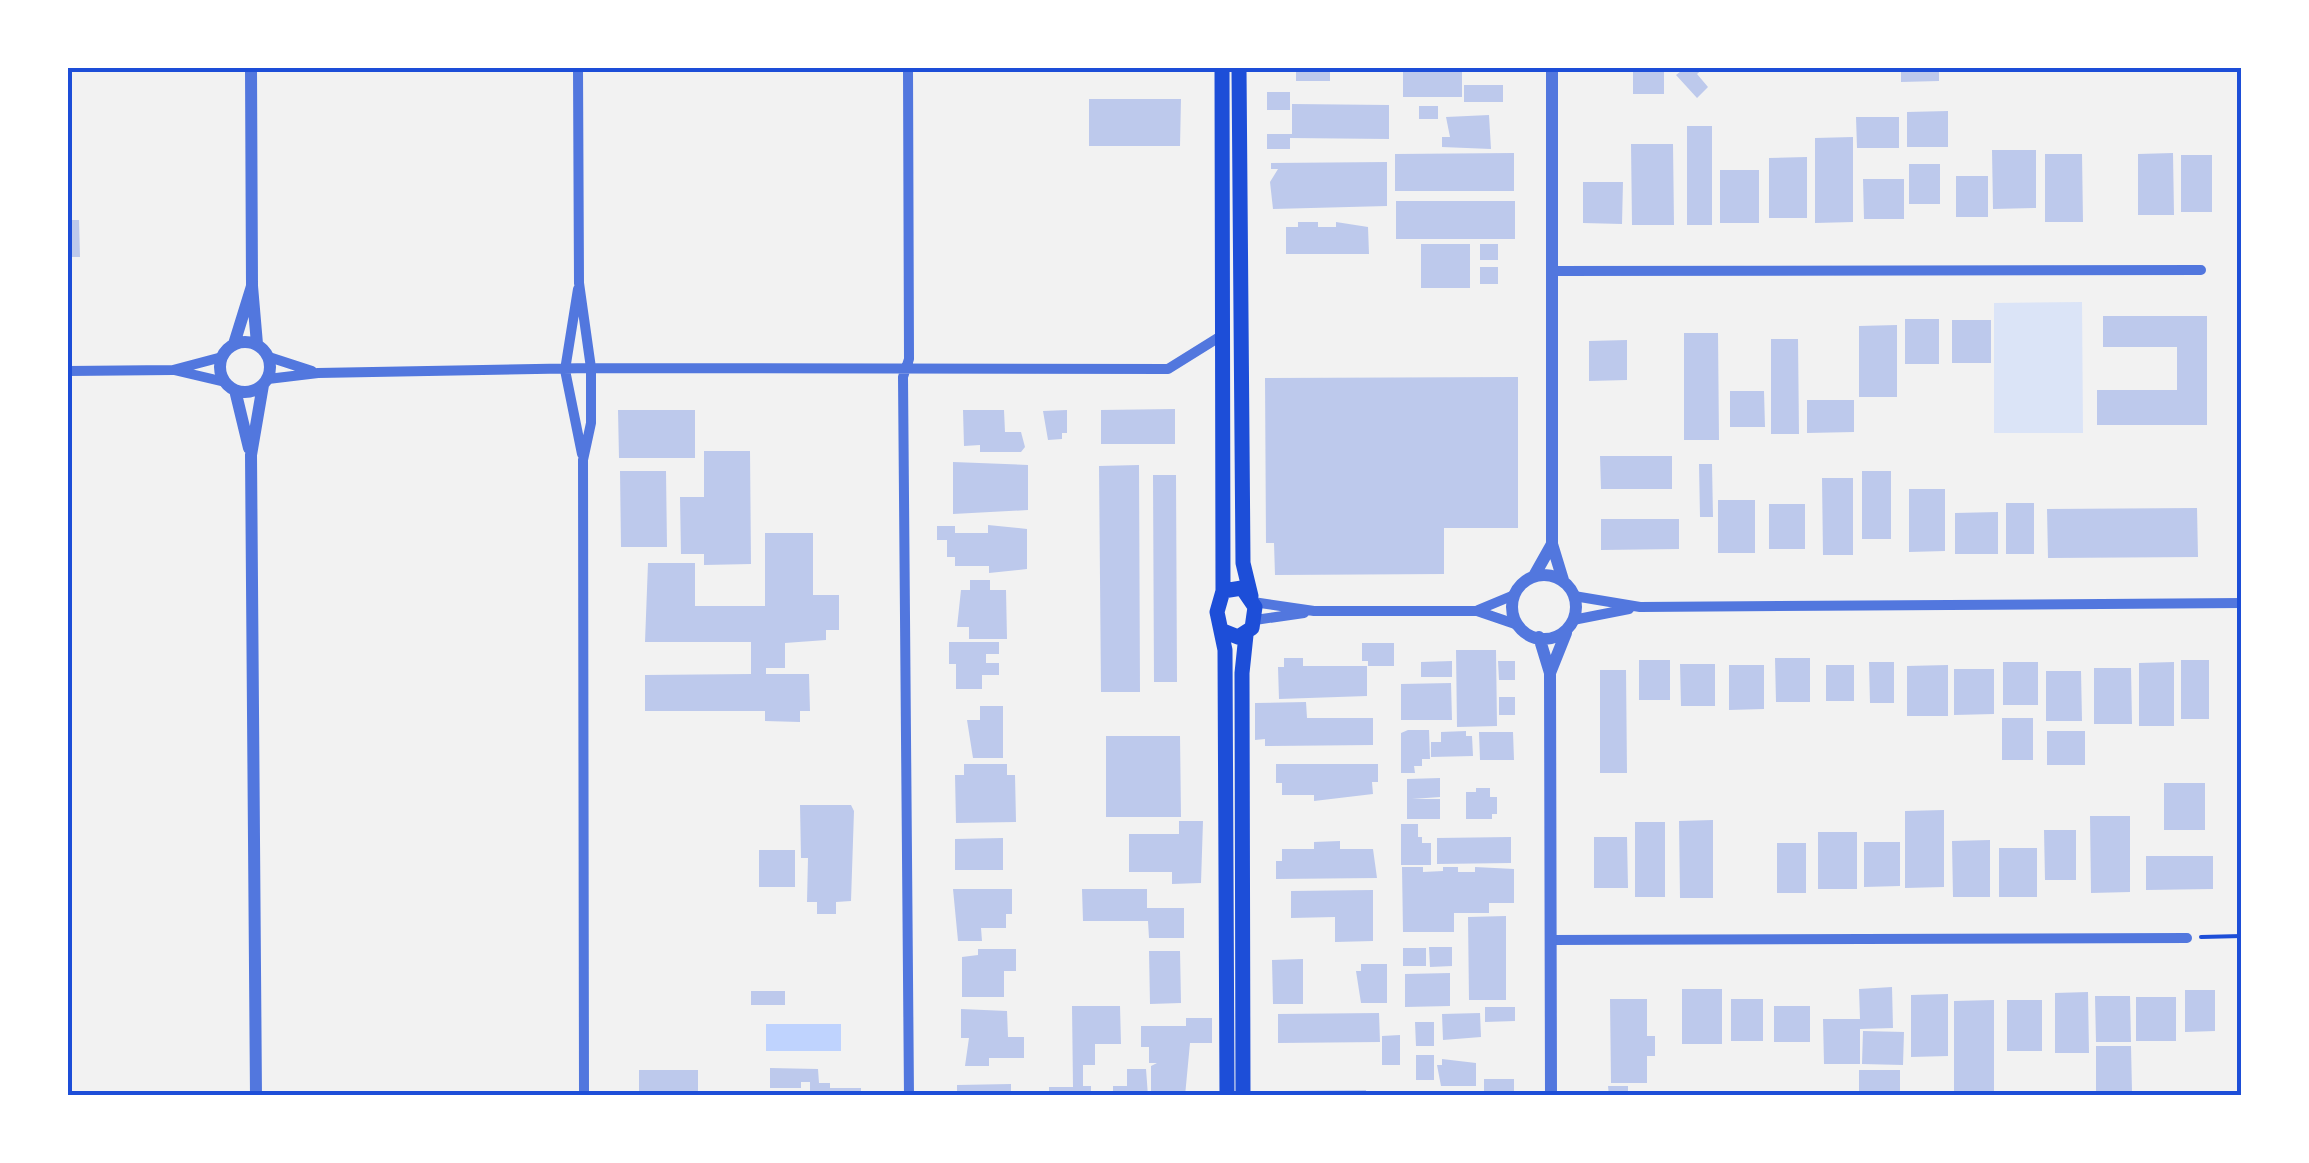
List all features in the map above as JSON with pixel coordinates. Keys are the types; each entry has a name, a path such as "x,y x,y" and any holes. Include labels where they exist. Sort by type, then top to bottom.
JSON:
{"main road":[{"path":"1222,68 1224,592 1217,612 1223,631 1227,1096"},
{"path":"1239,68 1243,563 1254,620 1246,636 1242,673 1244,1096"},
{"path":"1224,592 1236,587 1252,599"},
{"path":"1223,631 1246,636"}],"street":[{"path":"250,68 252,286 257,344 269,356 318,373"},
{"path":"578,68 579,283 591,368 591,424 584,460 584,1096"},
{"path":"908,68 909,1096"},
{"path":"1550,673 1570,626 1574,596 1563,580 1552,544 1552,68"},
{"path":"1552,271 2200,270"},
{"path":"579,283 565,370 584,460"},
{"path":"68,371 173,370 222,357 234,344 252,286"},
{"path":"173,370 250,392 265,382 318,373 591,368 1168,369 1221,336"},
{"path":"234,344 257,344"},
{"path":"256,1096 251,455 269,356"},
{"path":"222,357 251,455"},
{"path":"1477,610 1514,595 1534,576 1552,544"},
{"path":"1534,576 1563,580"},
{"path":"1514,595 1518,625"},
{"path":"1574,596 1640,607 2242,602"},
{"path":"1252,599 1314,611"},
{"path":"1539,638 1640,607"},
{"path":"1254,620 1314,611 1477,610 1518,625 1539,638 1550,673 1551,1096"},
{"path":"1551,940 2188,938"}],"path":[{"path":"2188,938 2242,936"}],"shaded area":[{"path":"2082,302 2083,433 1994,433 1994,303"}],"water":[{"path":"766,1024 841,1024 841,1051 766,1051"}],"building":[{"path":"1296,68 1330,68 1330,81 1296,81"},
{"path":"1633,68 1664,68 1664,94 1633,94"},
{"path":"1685,68 1704,68 1697,74 1708,87 1697,98 1676,75"},
{"path":"1901,68 1939,68 1939,81 1901,82"},
{"path":"1403,70 1462,70 1462,97 1403,97"},
{"path":"1464,85 1503,85 1503,102 1464,102"},
{"path":"1267,92 1290,92 1290,110 1267,110"},
{"path":"1089,99 1181,99 1180,146 1089,146"},
{"path":"1292,104 1389,105 1389,139 1290,138 1290,149 1267,149 1267,134 1292,134"},
{"path":"1419,106 1438,106 1438,119 1419,119"},
{"path":"1948,111 1948,147 1907,147 1907,112"},
{"path":"1489,115 1491,149 1442,147 1442,137 1450,137 1446,117"},
{"path":"1856,117 1899,117 1899,148 1857,148"},
{"path":"1687,126 1712,126 1712,225 1687,225"},
{"path":"1853,137 1853,222 1815,223 1815,138"},
{"path":"1631,144 1673,144 1674,225 1632,225"},
{"path":"1992,150 2036,150 2036,208 1993,209"},
{"path":"1514,153 1514,191 1395,191 1395,154"},
{"path":"2173,153 2174,215 2138,215 2138,154"},
{"path":"2045,154 2082,154 2083,222 2045,222"},
{"path":"2181,155 2212,155 2212,212 2181,212"},
{"path":"1807,157 1807,218 1769,218 1769,158"},
{"path":"1387,162 1387,206 1273,209 1270,182 1278,169 1271,169 1271,163"},
{"path":"1909,164 1940,164 1940,204 1909,204"},
{"path":"1720,170 1759,170 1759,223 1720,223"},
{"path":"1956,176 1988,176 1988,217 1956,217"},
{"path":"1863,179 1904,179 1904,219 1864,219"},
{"path":"1583,182 1623,182 1622,224 1583,223"},
{"path":"1396,201 1515,201 1515,239 1396,239"},
{"path":"68,220 79,220 80,257 68,257"},
{"path":"1298,222 1318,222 1318,227 1336,227 1336,222 1368,227 1369,254 1286,254 1286,227 1298,227"},
{"path":"1421,244 1470,244 1470,288 1421,288"},
{"path":"1480,244 1498,244 1498,260 1480,260"},
{"path":"1480,267 1498,267 1498,284 1480,284"},
{"path":"2103,316 2207,316 2207,425 2097,425 2097,390 2177,390 2177,347 2103,347"},
{"path":"1905,319 1939,319 1939,364 1905,364"},
{"path":"1952,320 1991,320 1991,363 1952,363"},
{"path":"1897,325 1897,397 1859,397 1859,326"},
{"path":"1684,333 1718,333 1719,440 1684,440"},
{"path":"1771,339 1798,339 1799,434 1771,434"},
{"path":"1627,340 1627,380 1589,381 1589,341"},
{"path":"1518,377 1518,528 1444,528 1444,574 1275,575 1274,543 1266,543 1265,378"},
{"path":"1730,391 1764,391 1765,427 1730,427"},
{"path":"1807,400 1854,400 1854,432 1807,433"},
{"path":"1175,409 1175,444 1101,444 1101,410"},
{"path":"618,410 695,410 695,458 619,458"},
{"path":"963,410 1004,410 1005,432 1021,432 1025,447 1021,452 980,452 980,445 964,446"},
{"path":"1067,410 1067,433 1062,433 1062,439 1048,440 1043,411"},
{"path":"704,451 750,451 751,564 704,565 704,554 681,554 680,497 704,497"},
{"path":"1600,456 1672,456 1672,489 1601,489"},
{"path":"953,462 1028,465 1028,510 953,514"},
{"path":"1699,464 1712,464 1713,517 1700,517"},
{"path":"1139,465 1140,692 1101,692 1099,466"},
{"path":"620,471 666,471 667,547 621,547"},
{"path":"1862,471 1891,471 1891,539 1862,539"},
{"path":"1153,475 1176,475 1177,682 1154,682"},
{"path":"1822,478 1853,478 1853,555 1823,555"},
{"path":"1909,489 1945,489 1945,551 1909,552"},
{"path":"1718,500 1755,500 1755,553 1718,553"},
{"path":"2006,503 2034,503 2034,554 2006,554"},
{"path":"1769,504 1805,504 1805,549 1769,549"},
{"path":"2197,508 2198,557 2048,558 2047,509"},
{"path":"1998,512 1998,554 1955,554 1955,513"},
{"path":"1601,519 1679,519 1679,549 1601,550"},
{"path":"988,525 1027,529 1027,569 989,573 989,566 955,566 955,557 947,557 947,540 937,540 937,526 955,526 955,533 988,533"},
{"path":"765,533 813,533 813,595 839,595 839,630 826,630 826,640 785,643 785,668 766,668 766,674 809,674 810,711 800,711 800,722 765,721 765,711 645,711 645,675 751,674 751,642 645,642 648,563 695,563 695,606 765,606"},
{"path":"970,580 990,580 990,590 1006,590 1007,639 969,639 969,627 957,627 961,590 970,590"},
{"path":"949,642 999,642 999,654 986,654 986,663 999,663 999,675 982,675 982,689 956,689 956,664 949,664"},
{"path":"1362,643 1394,643 1394,666 1368,666 1368,661 1362,661"},
{"path":"1456,650 1496,650 1497,726 1457,727"},
{"path":"1284,658 1303,658 1303,666 1367,666 1367,696 1279,699 1278,667 1284,667"},
{"path":"1775,658 1810,658 1810,702 1776,702"},
{"path":"1639,660 1670,660 1670,700 1639,700"},
{"path":"2181,660 2209,660 2209,719 2181,719"},
{"path":"1452,661 1452,677 1421,677 1421,662"},
{"path":"1498,661 1515,661 1515,680 1499,680"},
{"path":"1869,662 1894,662 1894,703 1870,703"},
{"path":"2003,662 2038,662 2038,705 2003,705"},
{"path":"2174,662 2174,726 2139,726 2139,663"},
{"path":"1680,664 1715,664 1715,706 1681,706"},
{"path":"1729,665 1764,665 1764,709 1729,710"},
{"path":"1826,665 1854,665 1854,701 1826,701"},
{"path":"1948,665 1948,716 1907,716 1907,666"},
{"path":"2094,668 2131,668 2132,724 2094,724"},
{"path":"1954,669 1994,669 1994,714 1954,715"},
{"path":"1600,670 1626,670 1627,773 1600,773"},
{"path":"2046,671 2081,671 2082,721 2046,721"},
{"path":"1451,683 1452,720 1401,720 1401,684"},
{"path":"1499,697 1515,697 1515,715 1499,715"},
{"path":"1306,702 1307,718 1373,718 1373,745 1265,746 1265,739 1255,740 1255,703"},
{"path":"980,706 1003,706 1003,758 973,758 967,720 980,720"},
{"path":"2002,718 2033,718 2033,760 2002,760"},
{"path":"1429,730 1430,759 1422,759 1422,766 1414,766 1415,773 1401,773 1401,733"},
{"path":"1466,731 1466,736 1472,736 1473,756 1431,757 1431,742 1441,742 1441,732"},
{"path":"2047,731 2085,731 2085,765 2047,765"},
{"path":"1479,732 1513,732 1514,760 1480,760"},
{"path":"1106,736 1180,736 1181,817 1106,817"},
{"path":"964,764 1007,764 1007,775 1015,775 1016,822 956,823 955,775 964,775"},
{"path":"1276,764 1378,764 1378,782 1372,782 1373,794 1314,801 1314,795 1282,795 1282,783 1276,783"},
{"path":"1440,778 1440,797 1412,799 1440,799 1440,819 1407,819 1407,779"},
{"path":"2164,783 2205,783 2205,830 2164,830"},
{"path":"1476,788 1490,788 1490,797 1497,797 1497,814 1492,814 1492,819 1466,819 1466,792 1476,792"},
{"path":"800,805 851,805 854,811 851,901 836,902 836,914 817,914 817,902 807,902 808,858 801,858"},
{"path":"1944,810 1944,887 1905,888 1905,811"},
{"path":"2090,816 2130,816 2130,892 2091,893"},
{"path":"1713,820 1713,898 1680,898 1679,821"},
{"path":"1179,821 1203,821 1201,883 1172,884 1172,872 1129,872 1129,834 1179,834"},
{"path":"1635,822 1665,822 1665,897 1635,897"},
{"path":"1401,824 1418,824 1422,843 1431,843 1431,865 1401,865"},
{"path":"2044,830 2076,830 2076,880 2045,880"},
{"path":"1818,832 1857,832 1857,889 1818,889"},
{"path":"1511,837 1511,863 1437,864 1437,838"},
{"path":"1594,837 1627,837 1628,888 1594,888"},
{"path":"1003,838 1003,870 955,870 955,839"},
{"path":"1990,840 1990,897 1953,897 1952,841"},
{"path":"1340,841 1340,849 1373,849 1377,878 1276,879 1276,861 1282,861 1282,849 1314,849 1314,842"},
{"path":"1864,842 1900,842 1900,886 1864,887"},
{"path":"1777,843 1806,843 1806,893 1777,893"},
{"path":"1999,848 2037,848 2037,897 1999,897"},
{"path":"759,850 795,850 795,887 759,887"},
{"path":"2146,856 2213,856 2213,889 2146,890"},
{"path":"1402,867 1423,867 1423,872 1443,871 1443,867 1458,867 1458,872 1475,872 1475,867 1514,869 1514,903 1489,903 1489,913 1454,913 1454,932 1403,932"},
{"path":"953,889 1012,889 1012,914 1006,914 1006,928 981,928 982,941 958,941"},
{"path":"1082,889 1147,889 1147,908 1184,908 1184,938 1149,938 1148,921 1083,921"},
{"path":"1373,890 1373,941 1335,942 1335,917 1291,918 1291,891"},
{"path":"1506,916 1506,1000 1469,1000 1468,917"},
{"path":"1429,947 1452,947 1452,966 1430,967"},
{"path":"1403,948 1426,948 1426,966 1403,966"},
{"path":"978,949 1016,949 1016,971 1004,971 1004,997 962,997 962,957 978,955"},
{"path":"1149,951 1180,951 1181,1003 1150,1004"},
{"path":"1303,959 1303,1004 1273,1004 1272,960"},
{"path":"1361,964 1387,964 1387,1003 1361,1003 1356,971 1361,971"},
{"path":"1450,973 1450,1006 1405,1007 1405,974"},
{"path":"1892,987 1893,1028 1860,1029 1860,1064 1824,1064 1823,1019 1860,1019 1859,989"},
{"path":"1682,989 1722,989 1722,1044 1682,1044"},
{"path":"2185,990 2215,990 2215,1031 2185,1032"},
{"path":"751,991 785,991 785,1005 751,1005"},
{"path":"2088,992 2089,1053 2055,1053 2055,993"},
{"path":"1948,994 1948,1056 1911,1057 1911,995"},
{"path":"2095,996 2130,996 2131,1042 2096,1042"},
{"path":"2136,997 2176,997 2176,1041 2136,1041"},
{"path":"1610,999 1647,999 1647,1036 1655,1036 1655,1056 1647,1056 1647,1083 1611,1083"},
{"path":"1731,999 1763,999 1763,1041 1731,1041"},
{"path":"1994,1000 1994,1091 1954,1091 1954,1001"},
{"path":"2007,1000 2042,1000 2042,1051 2007,1051"},
{"path":"1072,1006 1120,1006 1121,1044 1095,1044 1095,1065 1083,1065 1083,1086 1091,1086 1091,1096 1049,1096 1049,1087 1073,1087"},
{"path":"1774,1006 1810,1006 1810,1042 1774,1042"},
{"path":"1485,1007 1515,1007 1515,1021 1485,1022"},
{"path":"961,1009 1007,1011 1008,1037 1024,1037 1024,1058 989,1058 989,1066 965,1066 969,1038 961,1038"},
{"path":"1379,1013 1380,1042 1278,1043 1278,1014"},
{"path":"1480,1013 1481,1037 1443,1040 1442,1014"},
{"path":"1186,1018 1212,1018 1212,1043 1190,1043 1185,1096 1151,1096 1151,1066 1157,1063 1149,1063 1149,1047 1141,1047 1141,1026 1186,1026"},
{"path":"1415,1022 1434,1022 1434,1046 1416,1046"},
{"path":"1863,1031 1904,1032 1903,1065 1862,1064"},
{"path":"1400,1035 1400,1065 1382,1065 1382,1036"},
{"path":"2096,1046 2131,1046 2132,1092 2096,1092"},
{"path":"1416,1055 1434,1055 1434,1080 1416,1080"},
{"path":"1442,1059 1476,1063 1476,1086 1441,1086 1437,1065 1442,1065"},
{"path":"770,1068 818,1069 819,1083 830,1083 830,1088 861,1088 861,1096 810,1096 810,1082 801,1082 801,1088 770,1088"},
{"path":"1127,1069 1146,1069 1148,1096 1113,1096 1113,1086 1127,1086"},
{"path":"639,1070 698,1070 698,1096 639,1096"},
{"path":"1859,1070 1900,1070 1900,1096 1859,1096"},
{"path":"1484,1079 1514,1079 1514,1093 1484,1093"},
{"path":"1011,1084 1011,1096 957,1096 957,1085"},
{"path":"1608,1086 1628,1086 1628,1096 1609,1096"},
{"path":"1366,1090 1366,1096 1284,1096 1284,1091"}]}
